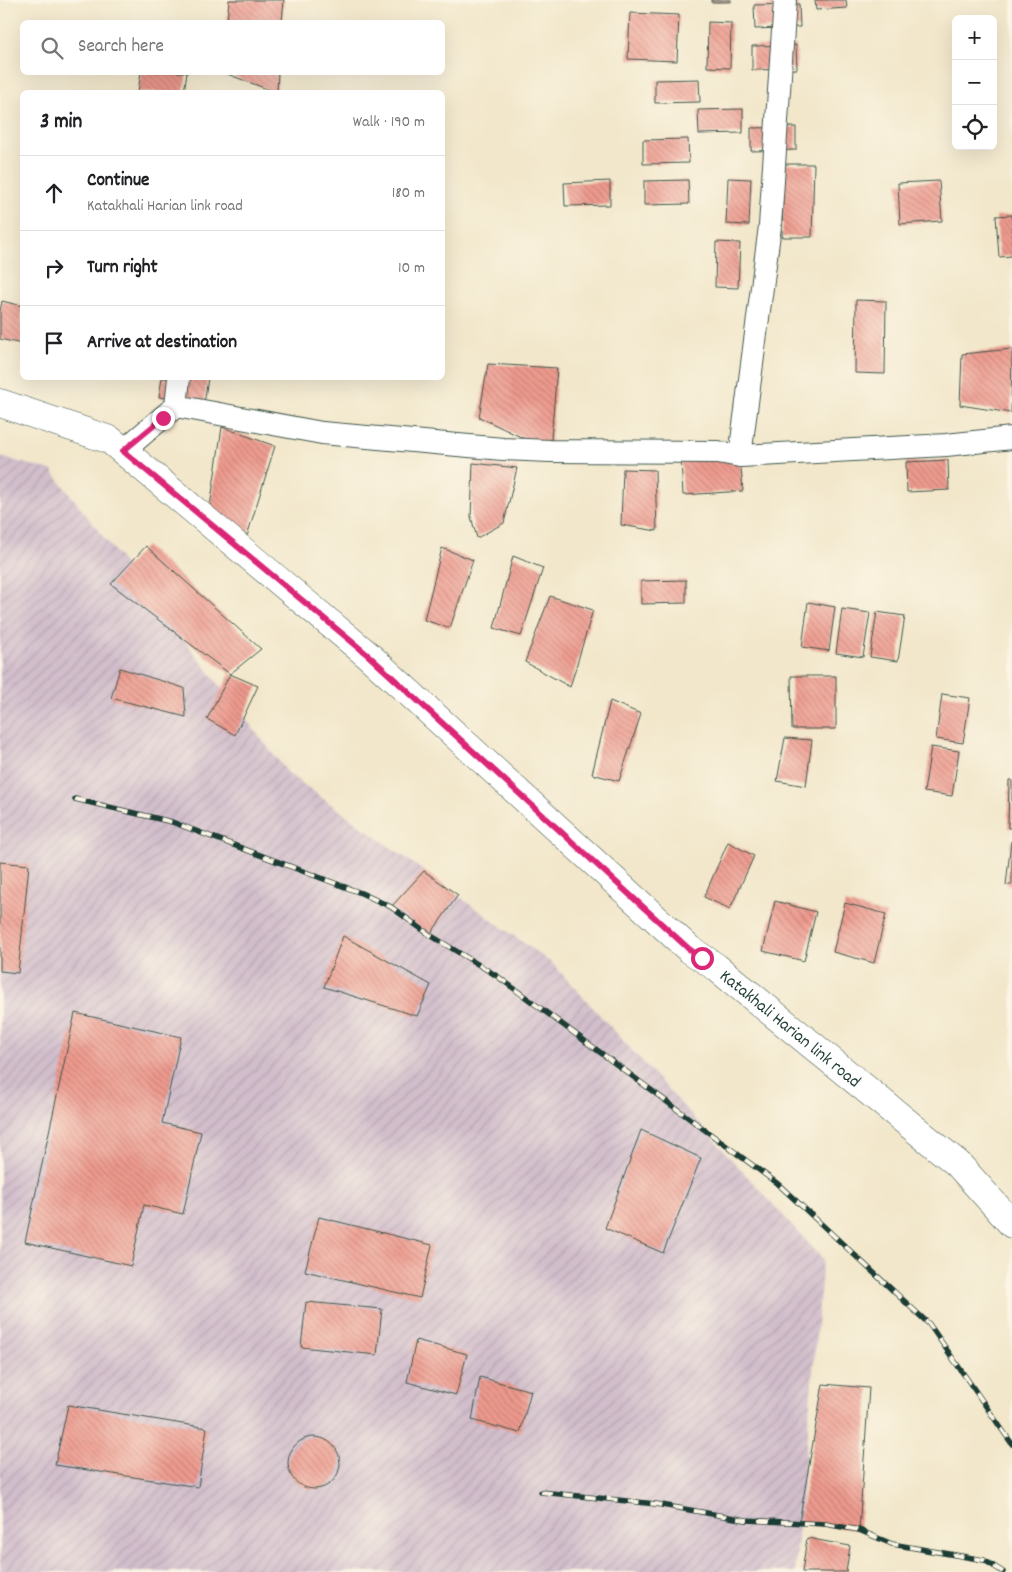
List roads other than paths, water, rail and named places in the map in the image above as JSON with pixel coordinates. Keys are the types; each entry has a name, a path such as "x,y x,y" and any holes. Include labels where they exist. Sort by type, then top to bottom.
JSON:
{"street":[{"path":"740,456 770,226 785,0"},
{"path":"123,451 176,406 178,380"},
{"name":"Katakhali Harian link road","path":"0,403 110,440 369,656 689,949 716,968 958,1164 1012,1224"},
{"path":"176,406 322,433 502,449 550,451 718,452 740,456 946,445 1012,438"}],"railway":[{"path":"75,799 172,822 361,893 391,907 430,935 497,976 778,1184 929,1324 1012,1444"},
{"path":"541,1492 656,1504 746,1520 825,1524 859,1530 892,1544 984,1560 1003,1572"}]}
